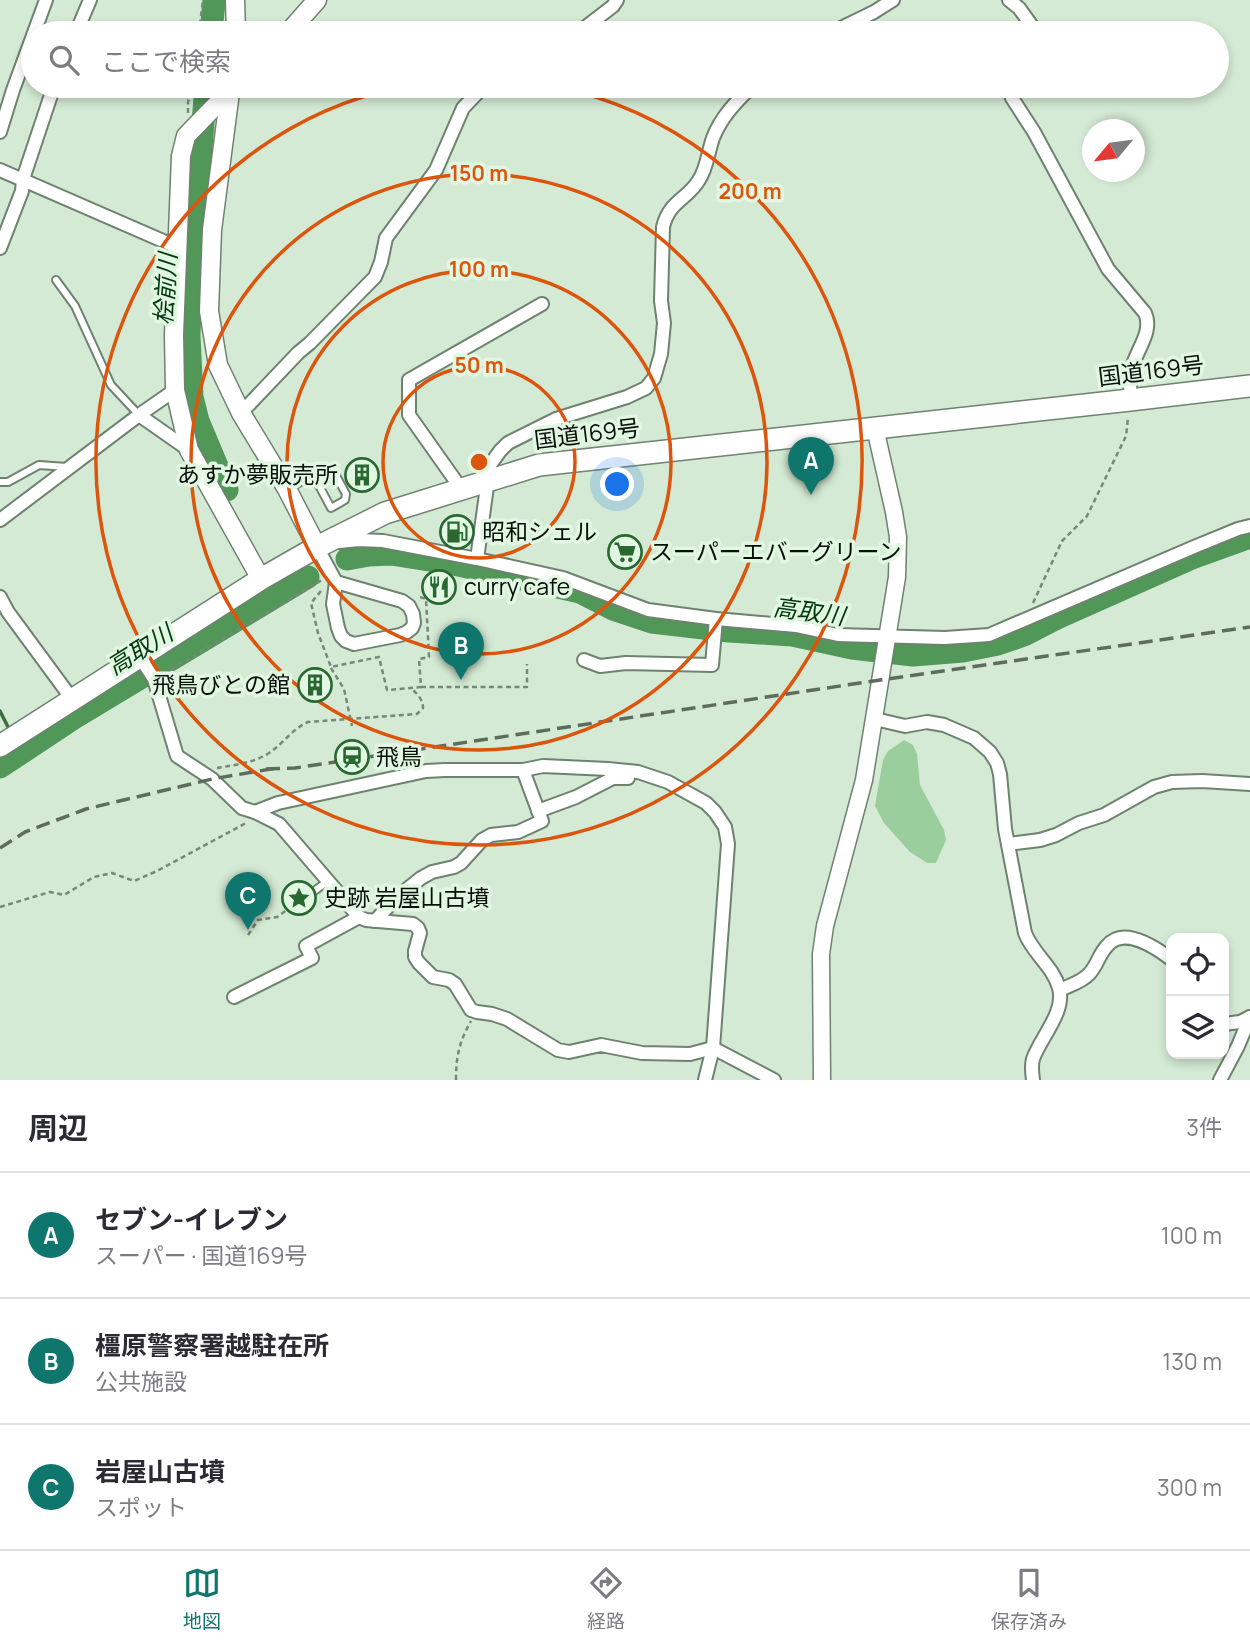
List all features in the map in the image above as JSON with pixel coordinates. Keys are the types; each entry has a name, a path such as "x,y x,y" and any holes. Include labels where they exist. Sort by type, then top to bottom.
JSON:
{"highway":[{"name":"国道169号","path":"8,741 261,579 317,547 384,513 539,465 1250,386"}],"main road":[{"path":"235,0 236,21"},
{"path":"299,21 317,0"},
{"path":"223,98 186,136 181,156 174,335 175,390 189,450 261,579"},
{"path":"225,98 212,230 209,311 218,365 241,413 287,489 317,547"}],"street":[{"path":"38,21 46,0"},
{"path":"81,21 90,0"},
{"path":"594,21 617,0"},
{"path":"856,21 893,0"},
{"path":"1009,0 1028,21"},
{"path":"0,132 21,68"},
{"path":"0,248 22,191 23,179 50,98"},
{"path":"241,413 375,277 386,238 436,170 463,108 473,98"},
{"path":"477,559 490,465 494,457 508,443 556,419 627,397 646,387 654,378 661,354 664,323 663,227 666,215 699,180 719,126 740,98"},
{"path":"1012,98 1034,132 1108,269 1149,321 1131,371 1130,400"},
{"path":"0,170 177,247"},
{"path":"459,489 410,415 409,380 542,304"},
{"path":"0,520 175,390"},
{"path":"139,415 189,450"},
{"path":"822,1080 821,954 825,926 864,780 897,577 898,537 875,428"},
{"path":"336,582 401,601 409,606 413,614 412,628 400,635 354,645 341,636 333,604 336,582 317,547 344,541 383,541 563,578 648,610 716,627 796,626 886,646 989,635 1118,579 1250,527"},
{"path":"0,597 8,612 72,699"},
{"path":"584,660 600,666 626,663 712,665 716,627"},
{"path":"139,656 154,679 175,751 182,761 223,789 242,808 274,821 285,829 359,917 413,924 418,928 420,933 415,957 433,976 455,984 471,1010 508,1019 558,1050 569,1052 601,1045 642,1053 690,1054 713,1048 774,1080"},
{"path":"875,719 905,726 927,722 944,725 974,738 990,752 996,763 1000,774 1007,844 1025,933 1060,990 1055,1016 1033,1061 1033,1080"},
{"path":"254,812 278,803 426,771 523,770 543,766 638,772 668,782 706,803 725,827 728,855 713,1048 705,1080"},
{"path":"375,920 421,878 461,863 482,840 491,835 518,832 542,821 523,770"},
{"path":"538,811 576,797 613,778 634,778 638,772"},
{"path":"1007,844 1056,835 1079,823 1104,815 1154,787 1172,782 1250,784"},
{"path":"234,997 312,958 306,946 359,917"},
{"path":"1060,990 1083,979 1091,972 1104,948 1121,937 1130,938 1166,955"},
{"path":"1229,1023 1250,1017"},
{"path":"1220,1080 1250,1017"}],"lane":[{"path":"56,280 75,306 111,385 139,415"},
{"path":"0,482 8,482 39,465 69,467"},
{"path":"287,489 306,479 316,480 334,472 346,494 345,499 331,508 316,480"},
{"path":"302,900 328,881"}],"path":[{"path":"200,21 203,0"},
{"path":"1024,621 1062,541 1087,516 1126,436 1130,400"},
{"path":"154,679 321,578 322,590 311,603 318,633 331,667 344,689 352,726"},
{"path":"415,595 426,599 429,657 419,659 422,687"},
{"path":"331,667 379,657 387,690 422,687 527,687 527,664"},
{"path":"200,771 258,759 272,751 297,727 308,722 417,714 423,709 423,704 411,688"},
{"path":"0,907 50,892 64,895 94,877 112,873 134,881 251,820 254,812"},
{"path":"248,935 258,920 275,918 286,911"},
{"path":"456,1080 459,1049 465,1031 477,1012"}],"green space":[{"path":"904,740 913,745 917,754 920,785 944,830 946,840 936,863 927,863 910,852 884,823 875,806 883,760 888,751"}],"waterway":[{"name":"桧前川","path":"212,21 214,1"},
{"name":"桧前川","path":"205,98 191,271 189,336 192,397 198,421 227,490"},
{"name":"高取川","path":"347,559 391,554 454,564 580,592 613,609 652,622 792,635 852,648 913,655 963,651 998,644 1024,635 1192,558 1250,537"},
{"name":"高取川","path":"0,767 74,718 308,577"},
{"path":"0,711 10,731"},
{"path":"17,744 22,753"}],"railway":[{"path":"266,769 295,768 1250,627"},
{"path":"0,848 25,832 86,809 212,779 277,768"}],"place":[{"name":"あすか夢販売所","path":"362,475"},
{"name":"セブン-イレブン","path":"811,495"},
{"name":"昭和シェル","path":"457,532"},
{"name":"スーパーエバーグリーン","path":"625,552"},
{"name":"curry cafe","path":"439,587"},
{"name":"橿原警察署越駐在所","path":"461,680"},
{"name":"飛鳥びとの館","path":"315,685"},
{"name":"飛鳥","path":"352,757"},
{"name":"史跡 岩屋山古墳","path":"299,898"},
{"name":"岩屋山古墳","path":"248,930"}]}
